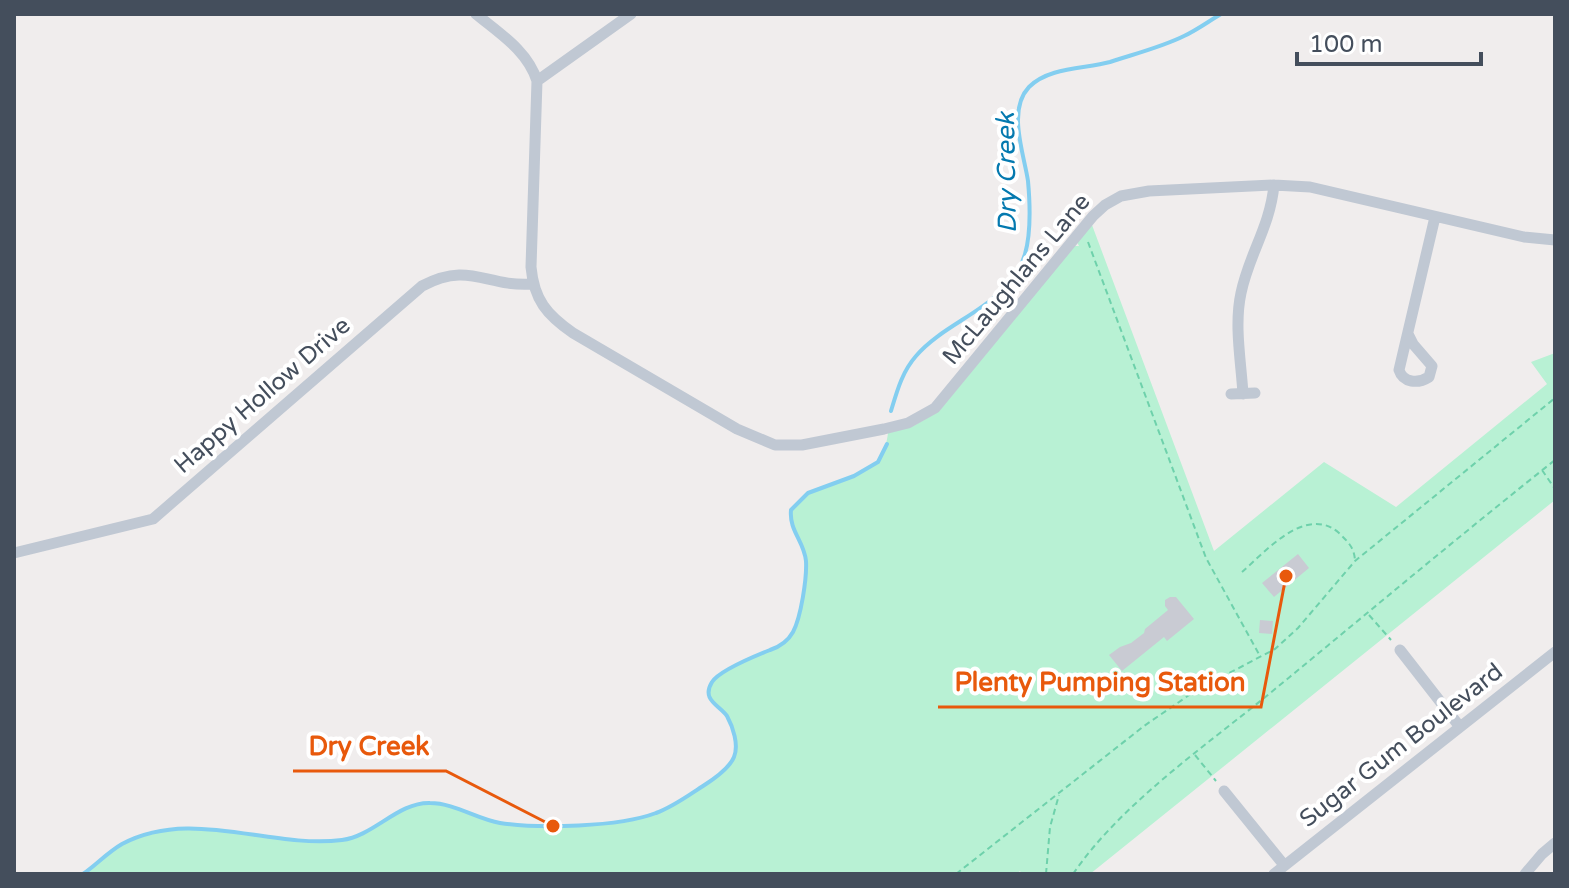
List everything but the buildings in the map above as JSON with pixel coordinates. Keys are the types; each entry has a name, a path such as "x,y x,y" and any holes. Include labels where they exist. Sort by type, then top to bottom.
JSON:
{"street":[{"path":"476,14 516,48 534,71 537,81 530,246 532,284"},
{"path":"537,81 631,14"},
{"path":"1243,394 1240,296 1269,218 1274,185"},
{"name":"McLaughlans Lane","path":"532,284 540,302 573,333 753,437 775,445 802,445 908,423 935,408 1081,230 1105,205 1132,193 1184,188 1310,187 1524,237 1555,240"},
{"path":"1408,334 1435,217"},
{"name":"Happy Hollow Drive","path":"14,553 153,519 403,302 429,283 455,274 514,285 532,284"},
{"path":"1400,650 1460,727"},
{"name":"Sugar Gum Boulevard","path":"1274,874 1555,652"},
{"path":"1224,791 1284,865"},
{"path":"1525,874 1555,843"}],"path":[{"path":"1081,230 1089,244 1206,558 1261,658"},
{"path":"956,874 1176,704 1261,658 1298,628 1355,561 1555,398"},
{"path":"1073,874 1119,821 1195,755 1467,529 1555,460"},
{"path":"1542,470 1555,489"},
{"path":"1242,572 1281,538 1316,524 1334,529 1350,544 1355,561"},
{"path":"1368,614 1400,650"},
{"path":"1195,755 1224,791"},
{"path":"1046,874 1050,827 1060,794"},
{"path":"193,874 214,874"}],"green space":[{"path":"1092,225 1214,551 1324,462 1396,507 1547,384 1531,362 1555,353 1555,500 1090,874 1022,874 1020,871 1016,874 83,874 122,844 149,834 176,829 314,841 342,840 365,832 407,808 430,803 500,823 579,826 640,818 686,797 725,770 735,752 735,736 729,720 710,698 712,682 730,668 786,641 796,625 803,597 806,561 792,524 791,510 810,492 870,467 885,448 888,433 915,425 939,411 1074,246 1079,246 1077,242"}],"waterway":[{"name":"Dry Creek","path":"891,411 904,375 916,356 929,343 992,299 1018,272 1027,246 1030,218 1028,181 1018,120 1022,97 1029,87 1057,72 1110,62 1167,44 1221,14"},
{"name":"Dry Creek","path":"83,874 122,844 149,834 176,829 314,841 342,840 365,832 418,804 448,806 500,823 536,826 579,826 622,821 669,808 716,777 734,757 736,747 727,716 710,698 712,682 730,668 786,641 796,625 803,597 806,561 792,524 791,510 808,493 854,476 878,462 887,444"}],"place":[{"name":"Plenty Pumping Station","path":"1286,576"},
{"name":"Dry Creek","path":"553,826"}]}
